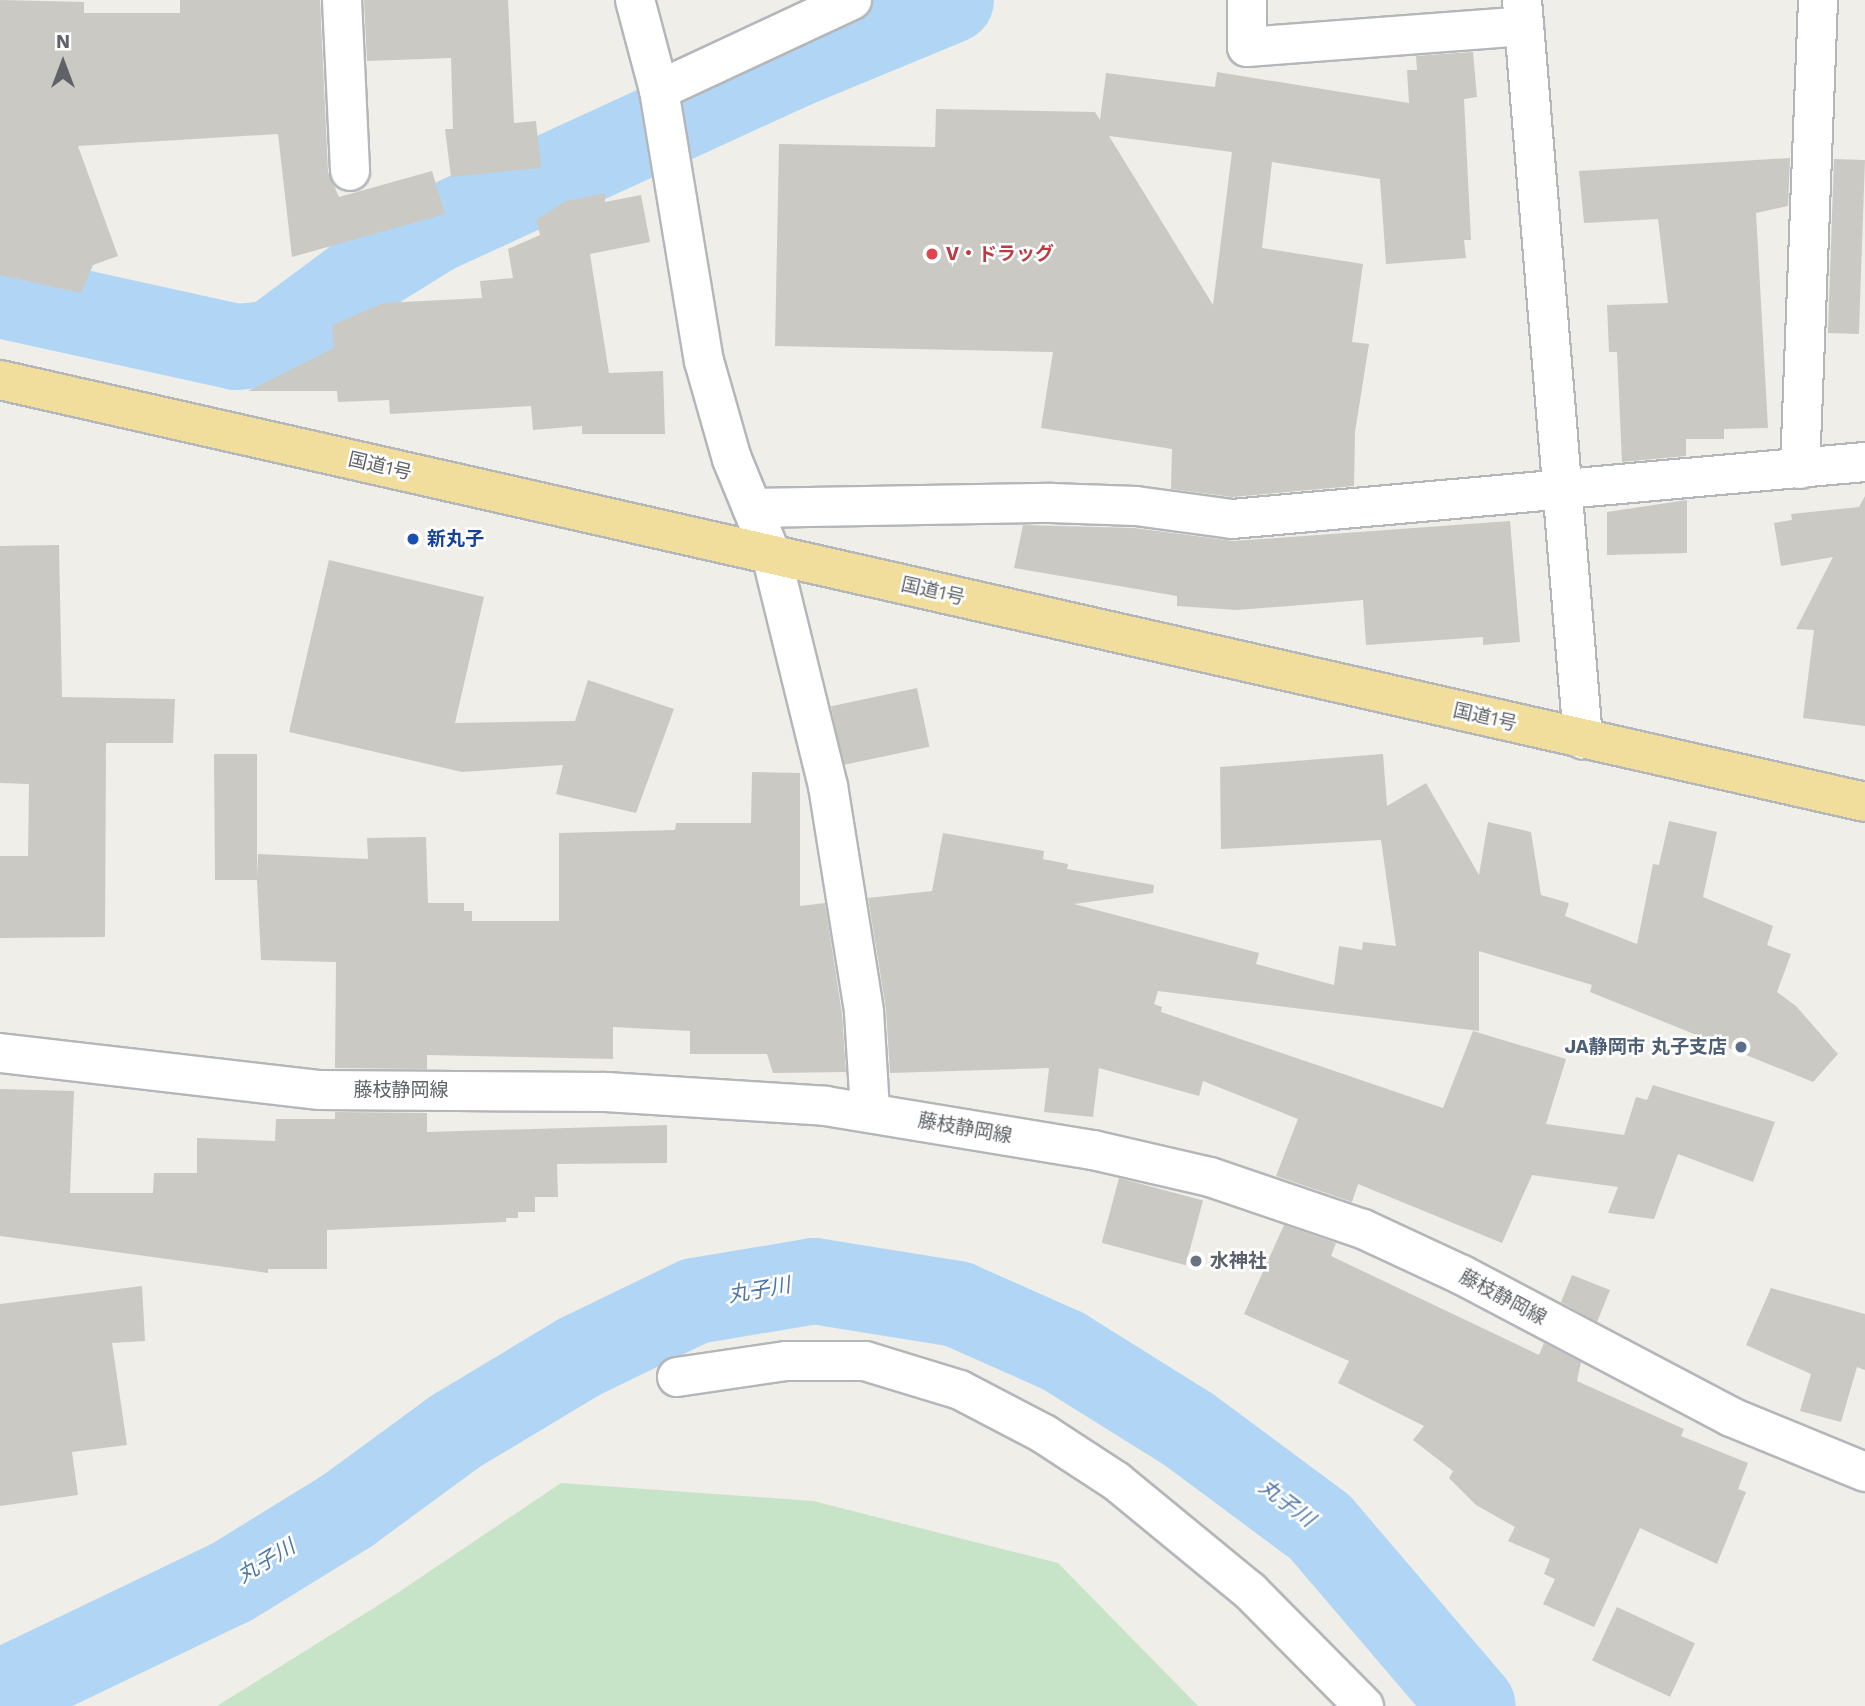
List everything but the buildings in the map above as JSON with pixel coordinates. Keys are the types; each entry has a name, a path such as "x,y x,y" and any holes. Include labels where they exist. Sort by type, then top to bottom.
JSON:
{"highway":[{"name":"国道1号","path":"0,380 1865,802"}],"street":[{"path":"342,0 350,171"},
{"path":"635,0 661,99 704,361 732,459 771,554 828,786 864,1012 870,1111"},
{"path":"661,99 852,0"},
{"path":"1247,0 1247,47 1523,13 1583,739"},
{"path":"1800,469 1818,0"},
{"path":"752,508 1051,503 1136,506 1232,519 1562,486 1865,462"},
{"name":"藤枝静岡線","path":"0,1053 320,1090 606,1092 870,1111 1093,1150 1285,1200 1462,1275 1731,1417 1865,1472"},
{"path":"677,1377 786,1361 865,1361 960,1390 1044,1434 1116,1481 1250,1591 1364,1706"}],"green space":[{"path":"561,1483 813,1501 1058,1563 1198,1706 217,1706 393,1596"}],"waterway":[{"path":"0,295 236,347 271,344 372,269 433,231 794,65 951,0"},
{"name":"丸子川","path":"0,1693 230,1583 347,1511 456,1431 579,1357 695,1301 814,1281 957,1304 1063,1351 1188,1429 1320,1527 1473,1706"}],"place":[{"name":"V・ドラッグ","path":"932,254"},
{"name":"新丸子","path":"413,539"},
{"name":"JA静岡市 丸子支店","path":"1741,1047"},
{"name":"水神社","path":"1196,1261"}]}
